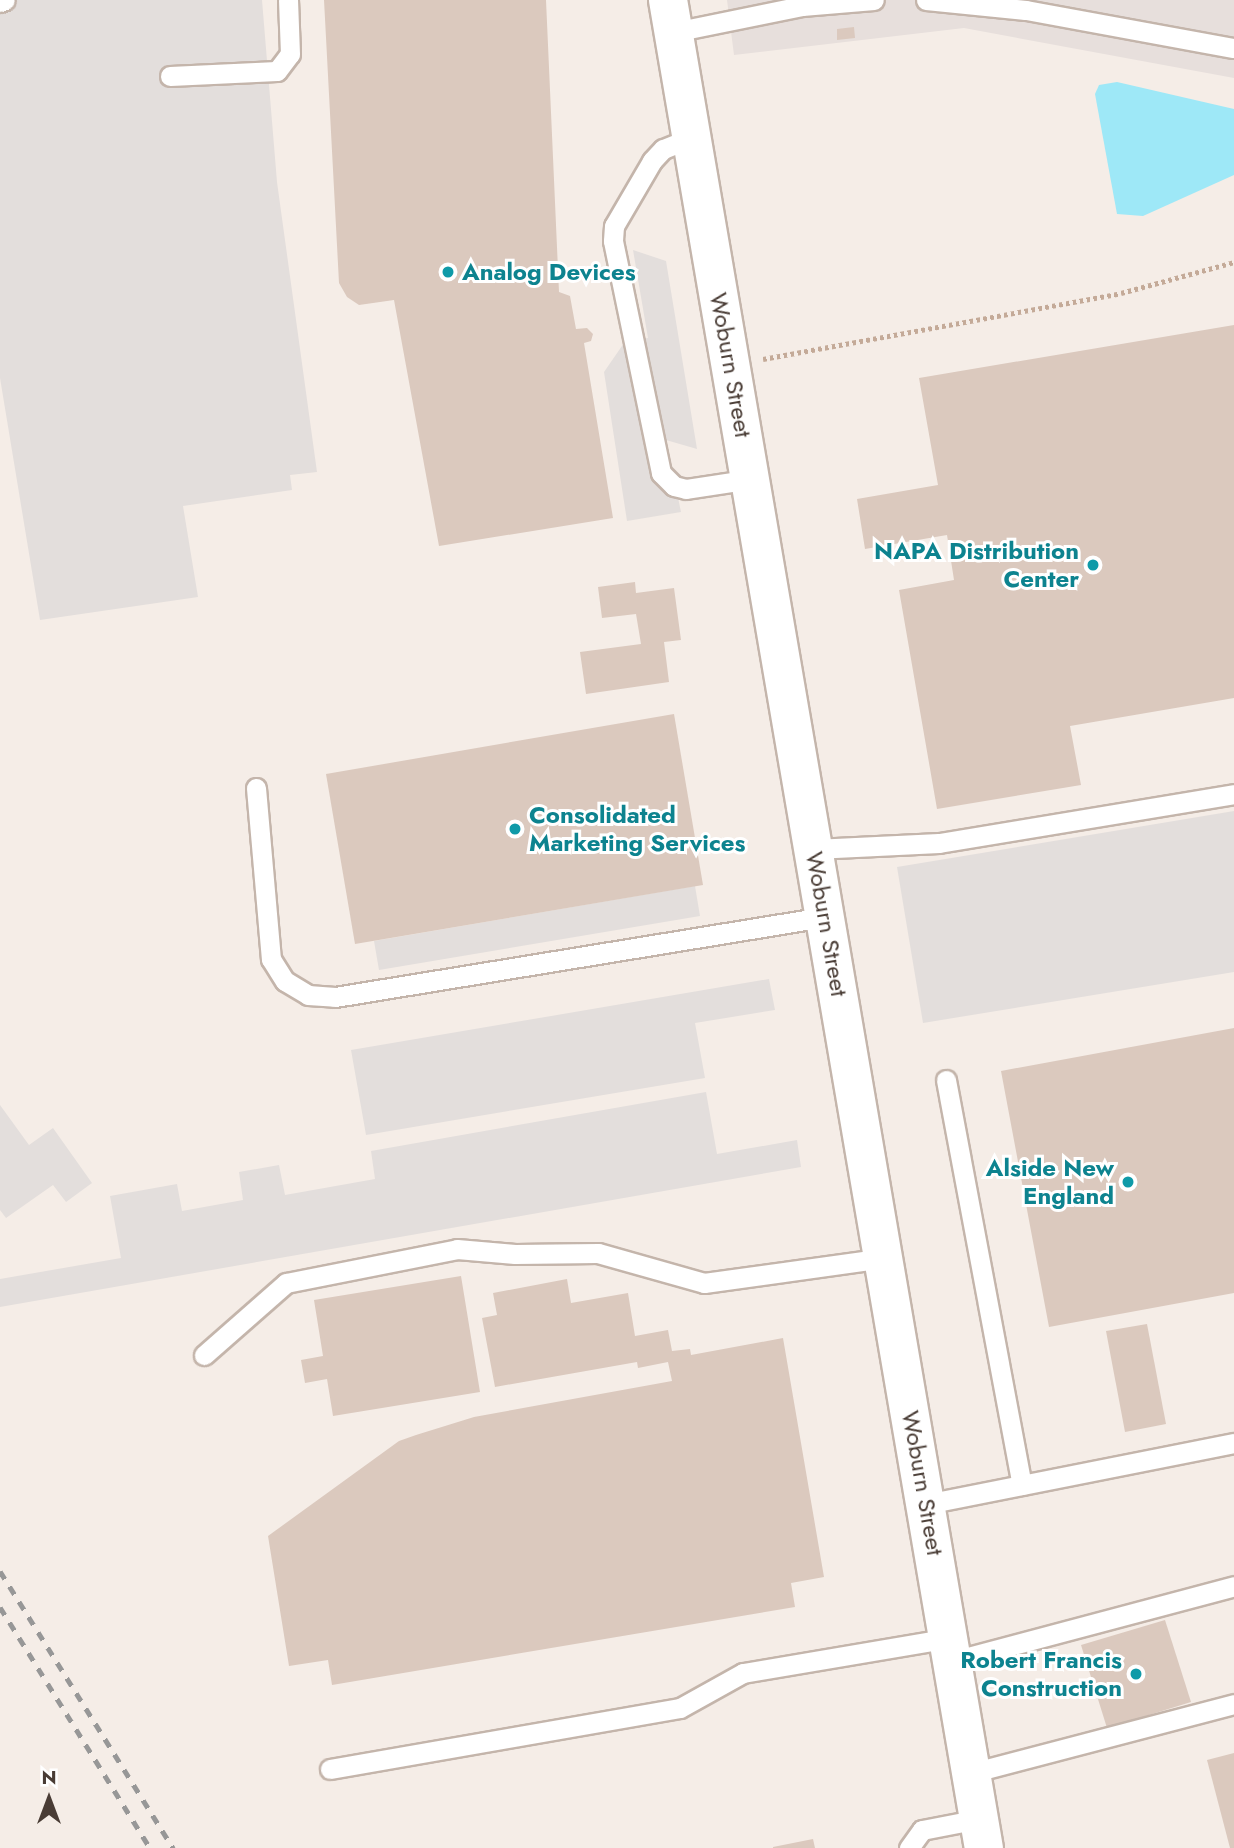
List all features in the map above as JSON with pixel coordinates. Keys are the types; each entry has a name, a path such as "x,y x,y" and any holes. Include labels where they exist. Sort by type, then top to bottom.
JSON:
{"street":[{"name":"Woburn Street","path":"671,16 981,1833"}],"lane":[{"path":"0,2 5,0"},
{"path":"170,76 278,71 290,54 288,0"},
{"path":"671,16 874,0"},
{"path":"926,0 1062,7 1234,48"},
{"path":"693,137 663,149 652,161 617,221 613,241 661,472 674,486 686,489 751,479"},
{"path":"256,788 271,959 285,981 308,995 335,997 825,917"},
{"path":"814,849 939,843 1234,794"},
{"path":"946,1080 1022,1485"},
{"path":"204,1355 286,1283 457,1249 515,1254 598,1253 704,1283 885,1258"},
{"path":"926,1504 1234,1443"},
{"path":"330,1769 680,1708 743,1673 951,1649 1234,1586"},
{"path":"971,1773 1234,1704"},
{"path":"909,1848 922,1830 981,1833"}],"path":[{"path":"731,366 1121,293 1234,262"}],"shaded area":[{"path":"0,0 262,0 277,182 317,472 290,475 292,490 183,506 198,597 40,620 0,378"},
{"path":"727,0 1234,0 1234,78 964,28 734,55"},
{"path":"633,250 666,261 697,449 666,440 681,512 627,521 604,372 624,343 648,338"},
{"path":"1234,811 1234,972 923,1023 897,867"},
{"path":"695,886 700,916 379,970 374,941"},
{"path":"769,979 775,1010 695,1023 705,1078 366,1135 351,1050"},
{"path":"706,1092 717,1154 797,1140 801,1167 0,1307 0,1279 121,1258 110,1196 177,1184 182,1211 243,1200 239,1172 279,1165 285,1195 375,1179 371,1151"},
{"path":"0,1105 29,1145 53,1128 92,1183 66,1202 53,1185 6,1218 0,1210"}],"water":[{"path":"1117,82 1234,109 1234,175 1143,216 1117,214 1095,94 1099,85"}],"building":[{"name":"Analog Devices","path":"324,0 546,0 559,292 570,296 576,329 587,328 593,334 591,341 584,343 613,518 439,546 394,300 359,305 347,297 339,283"},
{"path":"854,27 855,38 837,40 837,29"},
{"name":"NAPA Distribution Center","path":"1234,325 1234,698 1070,726 1081,785 937,809 899,590 954,580 947,535 865,549 857,499 938,485 919,378"},
{"path":"635,582 636,593 674,588 681,640 664,642 669,682 586,694 580,652 641,644 636,614 602,618 598,587"},
{"name":"Consolidated Marketing Services","path":"674,714 703,885 355,944 326,774"},
{"name":"Alside New England","path":"1234,1028 1234,1293 1049,1327 1001,1071"},
{"path":"461,1276 480,1392 333,1416 327,1379 305,1383 301,1360 323,1356 314,1300"},
{"path":"567,1279 571,1303 628,1293 635,1336 668,1330 672,1351 690,1349 691,1355 783,1338 824,1577 791,1583 795,1607 332,1685 328,1660 289,1666 268,1536 399,1441 474,1417 672,1381 668,1362 638,1368 637,1362 495,1387 482,1318 497,1315 493,1293"},
{"path":"1147,1324 1166,1424 1125,1432 1106,1331"},
{"name":"Robert Francis Construction","path":"1165,1620 1191,1702 1107,1728 1081,1645"},
{"path":"1234,1753 1234,1848 1230,1848 1207,1760"},
{"path":"813,1839 815,1848 773,1848 773,1847"}],"railway":[{"path":"0,1571 173,1848"},
{"path":"0,1607 150,1848"}],"place":[{"name":"Analog Devices","path":"448,272"},
{"name":"NAPA Distribution Center","path":"1093,565"},
{"name":"Consolidated Marketing Services","path":"515,829"},
{"name":"Alside New England","path":"1128,1182"},
{"name":"Robert Francis Construction","path":"1136,1674"}]}
